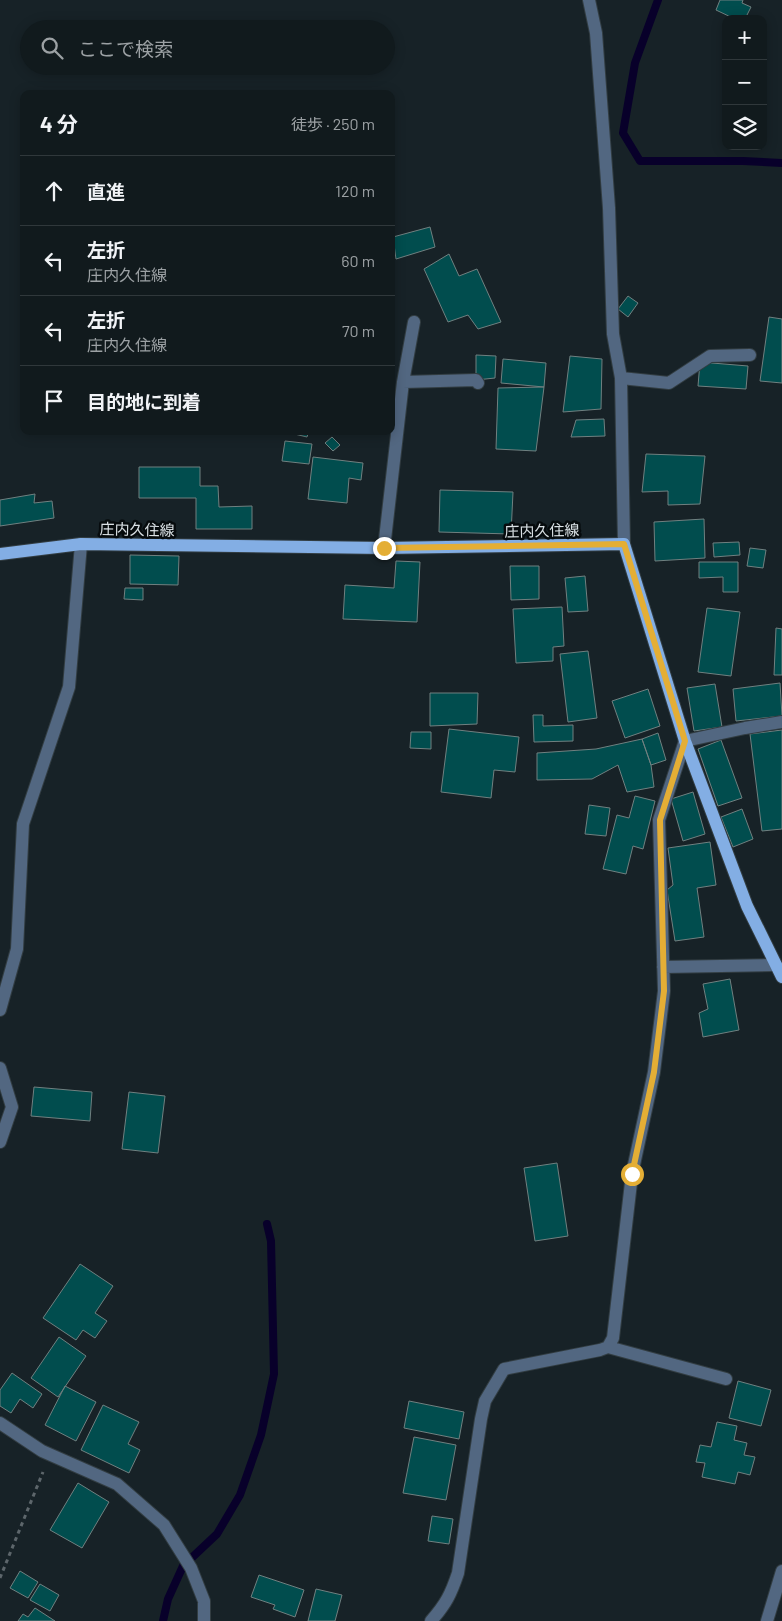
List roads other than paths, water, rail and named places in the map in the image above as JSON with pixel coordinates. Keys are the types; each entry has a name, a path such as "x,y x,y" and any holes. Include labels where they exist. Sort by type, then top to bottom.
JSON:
{"main road":[{"name":"庄内久住線","path":"0,554 81,544 384,548 624,544"},
{"path":"624,544 685,741 747,906 782,977"}],"street":[{"path":"589,0 596,33 608,198 613,334 621,378 624,544"},
{"path":"384,548 403,382 414,322"},
{"path":"621,378 669,383 710,356 750,355"},
{"path":"403,382 476,380 478,383"},
{"path":"0,1010 17,949 23,824 69,686 81,544"},
{"path":"608,1347 613,1338 632,1174 654,1072 664,991 660,820 685,741 782,722"},
{"path":"663,967 776,965"},
{"path":"0,1068 12,1107 0,1142"},
{"path":"431,1621 444,1606 453,1589 458,1573 485,1401 504,1369 608,1347 726,1378"},
{"path":"0,1423 42,1451 117,1484 164,1525 191,1568 204,1601 204,1621"},
{"path":"767,1621 782,1571"}],"waterway":[{"path":"658,0 635,63 623,133 640,161 782,163"},
{"path":"163,1621 168,1599 183,1566 217,1534 240,1495 261,1435 274,1374 271,1241 267,1224"}]}
